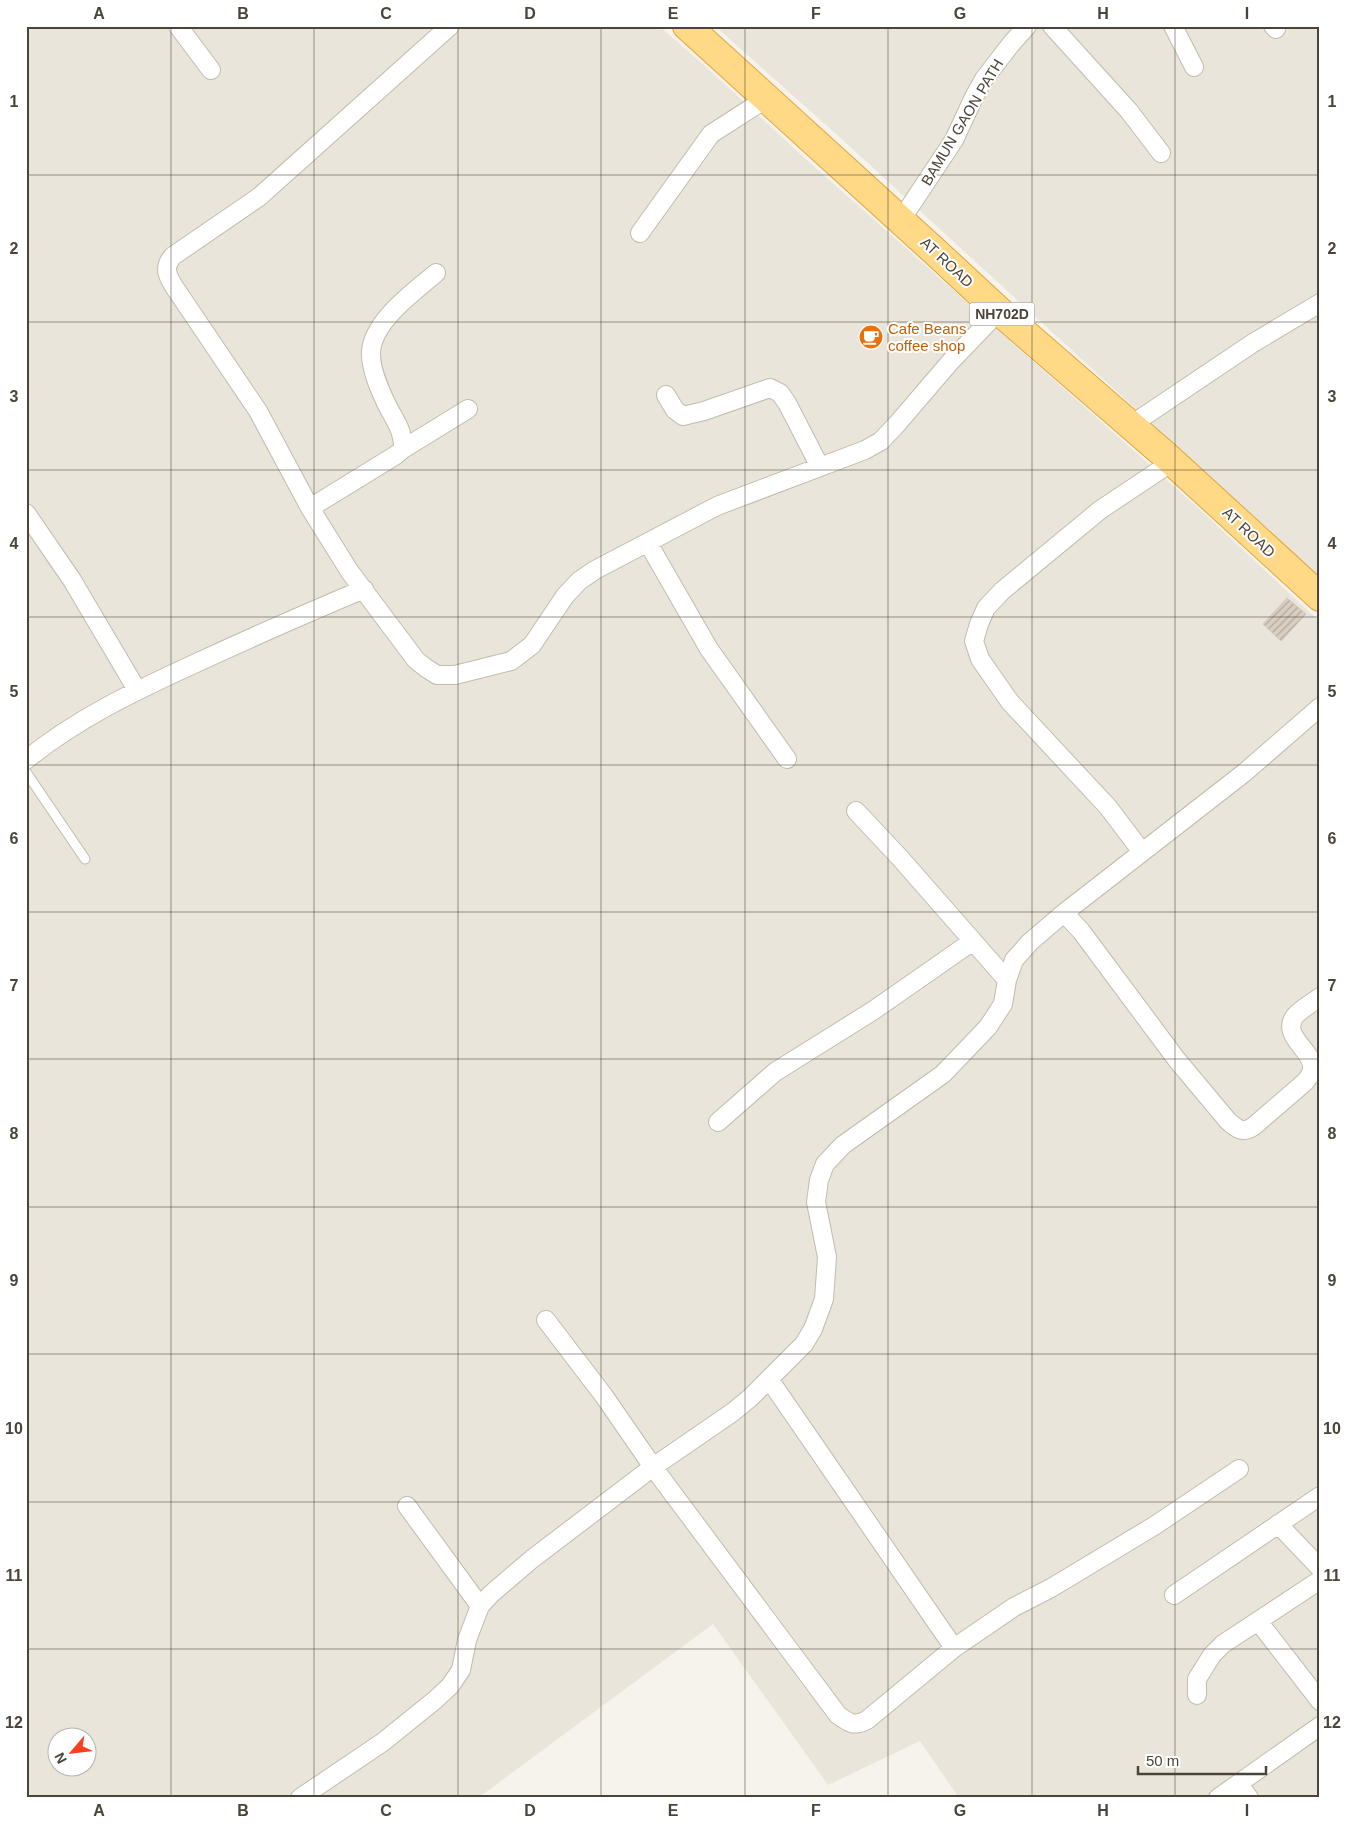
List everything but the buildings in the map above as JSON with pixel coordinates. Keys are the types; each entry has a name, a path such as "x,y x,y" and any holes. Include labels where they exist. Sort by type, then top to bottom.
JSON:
{"highway":[{"name":"AT ROAD","path":"687,26 999,311 1172,462 1320,597"}],"street":[{"path":"178,26 211,70"},
{"path":"450,26 259,197 174,256 168,262 166,268 166,273 175,288 258,411 310,508 350,572 364,588 416,660 437,675 455,675 511,661 532,645 565,596 579,581 595,570 717,506 865,450 881,441 951,361 999,311"},
{"name":"BAMUN GAON PATH","path":"901,220 954,140 984,80 1027,26"},
{"path":"1052,26 1128,111 1160,153"},
{"path":"1173,26 1194,67"},
{"path":"640,233 711,134 767,98"},
{"path":"403,448 400,429 379,389 371,351 376,334 384,323 403,302 436,273"},
{"path":"1131,426 1253,343 1320,303"},
{"path":"666,395 675,410 683,416 704,411 770,388 780,392 820,467"},
{"path":"310,508 468,409"},
{"path":"1142,852 1108,807 1010,702 980,659 974,641 986,608 1002,591 1100,510 1172,462"},
{"path":"26,513 72,580 137,690"},
{"path":"648,543 710,649 787,759"},
{"path":"29,754 137,690 364,588"},
{"path":"300,1798 383,1742 450,1686 461,1670 467,1640 480,1606 491,1594 532,1559 653,1467 733,1412 804,1344 813,1329 824,1299 827,1257 816,1202 819,1180 825,1164 843,1145 943,1074 988,1027 1003,1004 1007,980 1014,960 1025,948 1064,913 1244,773 1320,707"},
{"path":"856,811 901,859 1007,980"},
{"path":"1064,913 1081,931 1177,1060 1228,1121 1237,1129 1243,1131 1249,1130 1254,1126 1305,1082 1311,1074 1313,1066 1294,1037 1292,1022 1296,1016 1320,997"},
{"path":"718,1122 775,1072 874,1010 973,941"},
{"path":"546,1320 838,1715 848,1722 858,1724 867,1720 954,1648 1014,1607 1051,1588 1154,1526 1239,1469"},
{"path":"769,1379 954,1648"},
{"path":"1174,1596 1320,1496"},
{"path":"406,1506 480,1606"},
{"path":"1278,1524 1320,1568"},
{"path":"1197,1695 1197,1680 1212,1655 1223,1644 1320,1580"},
{"path":"1258,1621 1320,1701"},
{"path":"1218,1798 1244,1791 1320,1726"}],"lane":[{"path":"26,772 85,859"}],"shaded area":[{"path":"26,26 659,26 1196,506 1320,622 1320,1798 959,1798 920,1741 828,1785 713,1624 478,1798 26,1798"},
{"path":"715,26 1320,26 1320,578 844,141"}],"place":[{"name":"Cafe Beans coffee shop","path":"871,337"}]}
